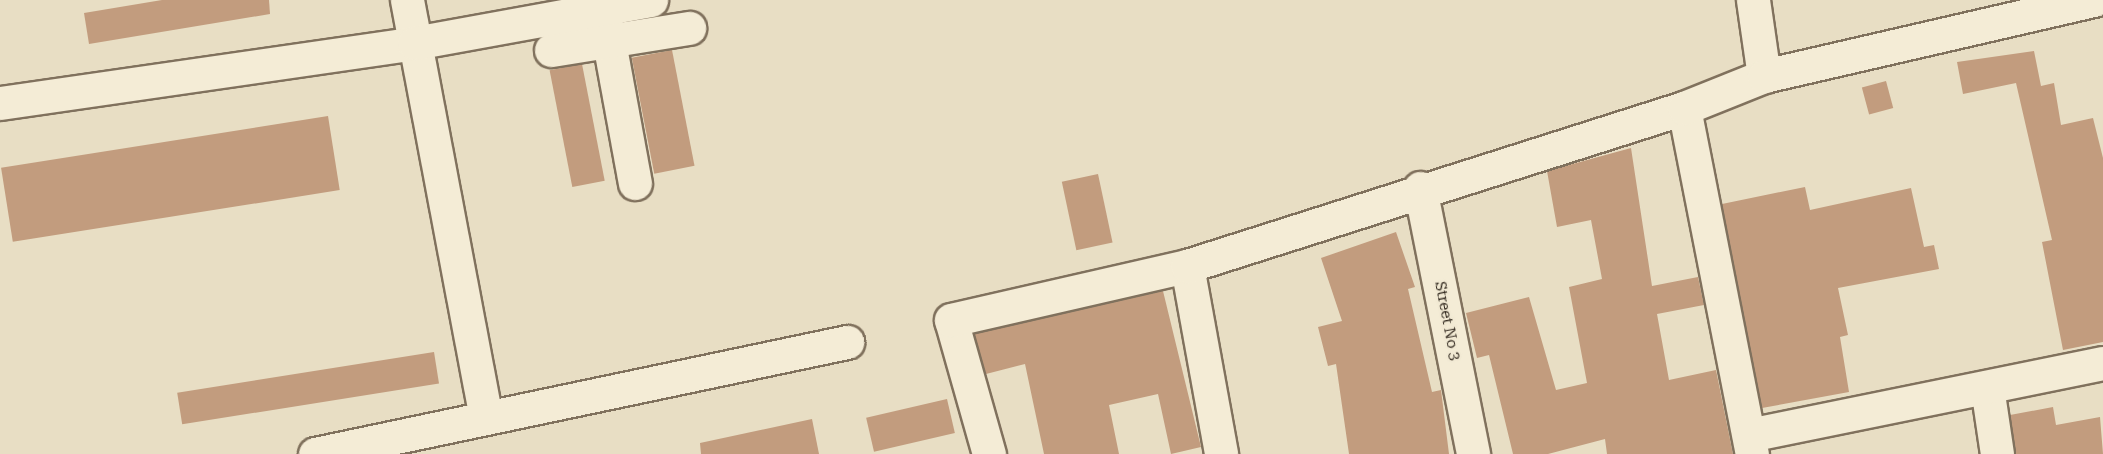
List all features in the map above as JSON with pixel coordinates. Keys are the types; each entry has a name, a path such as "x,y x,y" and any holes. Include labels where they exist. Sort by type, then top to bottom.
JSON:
{"street":[{"path":"407,0 486,417"},
{"path":"0,103 414,43 651,0"},
{"path":"1753,0 1764,76"},
{"path":"989,454 951,320 1186,266 1420,188 1684,108 1764,76 2094,0"},
{"path":"2101,0 2103,8"},
{"path":"603,9 635,183"},
{"path":"551,50 689,28"},
{"path":"1684,108 1751,444 1987,387 2103,363"},
{"name":"Street No 3","path":"1420,188 1473,454"},
{"path":"1186,266 1221,454"},
{"path":"315,454 847,342"},
{"path":"1987,387 1997,454"}],"building":[{"path":"162,0 269,0 270,14 89,44 84,13"},
{"path":"672,50 695,166 654,174 632,58"},
{"path":"2034,51 2041,86 2054,83 2061,125 2093,118 2103,158 2103,342 2063,350 2042,242 2052,240 2016,83 1963,94 1957,62"},
{"path":"582,64 605,181 572,187 550,70"},
{"path":"1886,81 1893,108 1869,115 1862,87"},
{"path":"328,116 340,190 13,242 1,168"},
{"path":"1631,148 1652,286 1698,277 1704,305 1657,314 1669,380 1716,370 1733,454 1607,454 1605,439 1548,454 1513,454 1489,355 1477,358 1466,313 1529,297 1556,390 1587,383 1569,287 1602,279 1591,220 1557,227 1547,171"},
{"path":"1098,174 1113,242 1076,250 1062,182"},
{"path":"1805,187 1810,210 1911,188 1924,247 1934,245 1939,269 1838,288 1848,335 1840,337 1849,392 1762,408 1722,204"},
{"path":"1396,232 1415,287 1408,289 1432,392 1441,390 1449,454 1349,454 1336,364 1328,366 1318,327 1342,321 1321,258"},
{"path":"1163,291 1201,447 1171,454 1158,394 1109,405 1119,454 1044,454 1025,364 986,374 974,334"},
{"path":"434,352 439,384 182,424 177,393"},
{"path":"947,399 955,433 874,452 866,418"},
{"path":"2053,407 2056,425 2100,417 2103,454 2015,454 2010,415"},
{"path":"812,419 819,454 701,454 700,443"}]}
